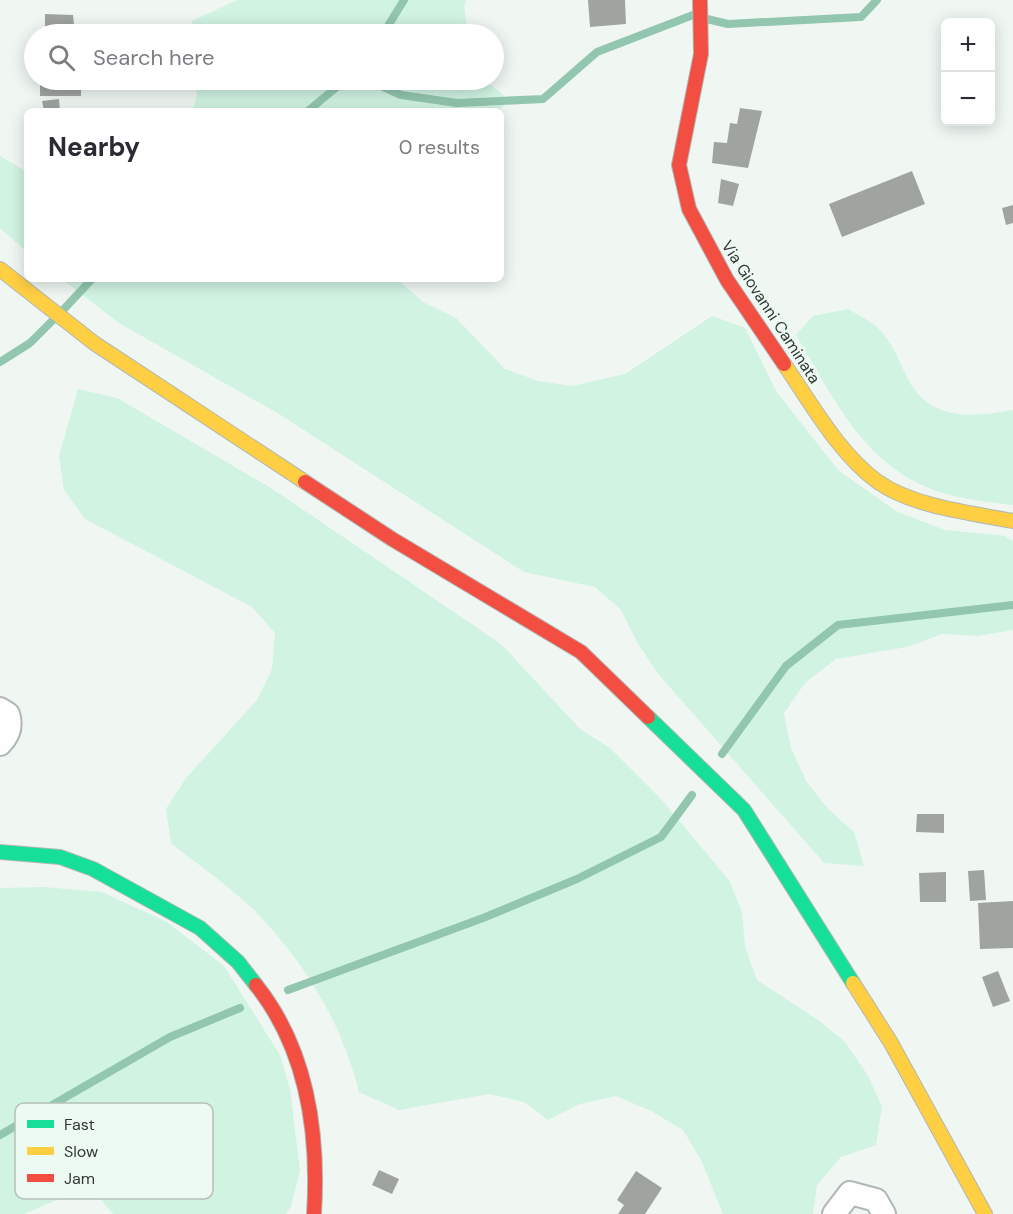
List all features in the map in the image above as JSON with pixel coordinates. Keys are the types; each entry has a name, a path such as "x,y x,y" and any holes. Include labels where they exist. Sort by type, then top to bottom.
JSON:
{"main road":[{"name":"Via Giovanni Caminata","path":"700,0 701,54 679,165 688,208 727,280 837,442 878,482 934,507 1013,522"},
{"path":"0,269 94,343 392,539 581,652 744,810 891,1043 986,1214"},
{"path":"0,852 70,859 189,921 225,949 242,967 273,1013 296,1056 310,1102 316,1152 314,1214"}],"street":[{"path":"0,709 8,714 11,722 9,732 0,744"},
{"path":"834,1214 850,1193 876,1200 885,1214"}],"green space":[{"path":"237,0 466,0 464,7 467,24 192,24 192,21"},
{"path":"197,90 497,90 509,100 501,108 193,108"},
{"path":"0,156 24,170 24,249 0,228"},
{"path":"66,282 400,282 423,302 456,318 505,369 538,381 572,386 625,374 712,316 745,328 776,391 838,470 896,511 945,530 1005,536 1013,541 1013,630 978,636 942,634 907,647 836,659 805,683 784,713 791,748 806,781 828,809 854,832 864,866 824,863 660,676 638,644 621,610 595,587 524,572 279,414 119,323"},
{"path":"848,309 879,329 890,343 914,389 924,400 935,407 947,412 973,415 1013,410 1013,505 965,498 928,488 902,474 879,456 860,436 796,335 813,316"},
{"path":"78,389 117,398 271,488 501,644 580,729 610,748 660,798 729,880 742,912 745,947 757,980 818,1020 844,1041 867,1074 882,1106 876,1145 841,1157 817,1185 813,1214 723,1214 701,1160 683,1130 651,1111 616,1096 580,1104 548,1120 524,1102 489,1094 399,1110 359,1092 352,1066 331,1018 319,994 289,950 254,910 171,843 166,809 186,778 257,700 272,669 275,633 252,607 85,519 64,490 59,456"},
{"path":"44,887 102,892 167,922 224,966 280,1055 290,1089 300,1170 291,1207 286,1214 113,1214 101,1199 213,1199 213,1103 15,1103 15,1199 59,1199 24,1214 0,1214 0,888"}],"building":[{"path":"588,0 625,0 626,24 590,27"},
{"path":"45,14 73,15 74,24 45,24"},
{"path":"40,90 81,90 81,96 40,96"},
{"path":"59,99 60,108 43,108 42,101"},
{"path":"740,108 762,111 748,168 712,163 714,142 727,143 730,123 737,124"},
{"path":"912,171 925,204 842,237 829,204"},
{"path":"721,179 739,184 733,206 718,203"},
{"path":"1013,205 1013,223 1006,225 1002,208"},
{"path":"917,814 944,814 944,833 916,832"},
{"path":"984,870 986,900 970,901 968,871"},
{"path":"946,872 946,902 920,902 919,873"},
{"path":"1013,901 1013,948 980,949 978,903"},
{"path":"998,971 1010,1001 993,1007 982,977"},
{"path":"379,1170 399,1179 392,1194 372,1185"},
{"path":"636,1171 662,1188 645,1214 618,1214 624,1205 617,1200"}],"waterway":[{"path":"389,24 404,0"},
{"path":"707,19 728,24 861,17 877,0"},
{"path":"390,90 401,95 457,103 543,99 597,52 693,15"},
{"path":"312,108 333,90"},
{"path":"64,309 89,282"},
{"path":"0,362 30,343 54,319"},
{"path":"722,754 786,666 838,625 1013,605"},
{"path":"288,990 483,918 577,879 661,837 692,795"},
{"path":"56,1103 170,1037 240,1008"},
{"path":"0,1135 15,1126"}],"traffic: fast":[{"path":"648,717 744,810 853,983"},
{"path":"0,852 60,857 93,869 200,928 238,962 256,985"}],"traffic: slow":[{"path":"0,269 94,343 305,482"},
{"path":"784,364 838,443 878,482 892,491 925,503 1013,521"},
{"path":"853,983 891,1043 985,1214"}],"traffic: jam":[{"path":"700,0 701,54 679,165 689,209 727,280 784,364"},
{"path":"305,482 392,539 581,652 648,717"},
{"path":"256,985 273,1010 287,1037 306,1093 314,1153 314,1214"}]}
